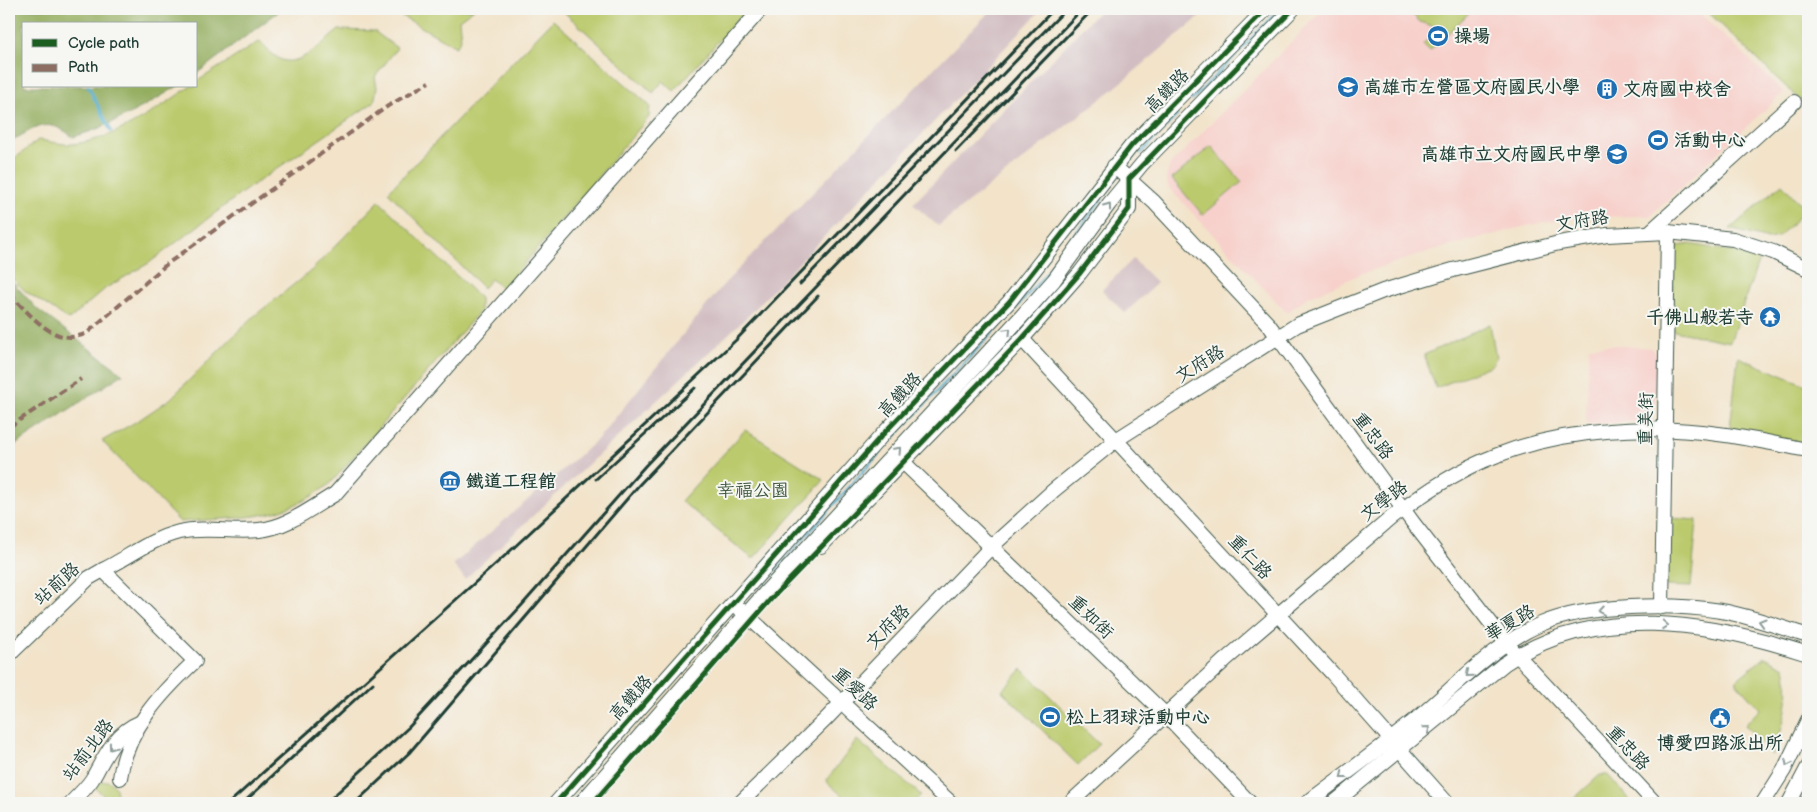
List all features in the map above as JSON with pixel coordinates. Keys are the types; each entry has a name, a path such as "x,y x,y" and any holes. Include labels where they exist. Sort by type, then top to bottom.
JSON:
{"street":[{"path":"103,570 164,537 192,530 271,528 302,515 335,494 761,9"},
{"name":"高鐵路","path":"556,803 884,433 1008,302 1034,272 1114,166 1266,9"},
{"name":"高鐵路","path":"581,803 1054,280 1129,179 1293,9"},
{"path":"1650,232 1794,102"},
{"name":"重忠路","path":"1114,166 1158,206 1278,338 1403,509 1507,644 1655,803"},
{"name":"高鐵路","path":"593,803 750,618 1022,339 1080,273 1129,209 1129,179"},
{"name":"文府路","path":"740,803 991,547 1054,490 1116,440 1315,316 1383,290 1452,270 1560,243 1607,236 1668,232 1733,239 1773,252 1808,269"},
{"name":"重美街","path":"1662,607 1668,232"},
{"name":"重仁路","path":"1022,339 1391,739 1447,803"},
{"name":"文學路","path":"1070,803 1277,615 1403,509 1470,467 1495,456 1521,448 1578,435 1665,430 1725,435 1808,450"},
{"name":"重如街","path":"902,461 1166,715 1250,803"},
{"name":"站前路","path":"9,655 89,578 103,570 195,661"},
{"name":"重愛路","path":"733,603 951,803"},
{"name":"華夏路","path":"1307,803 1391,739 1507,644 1542,624 1581,614 1618,608 1662,607 1721,611 1808,636"},
{"name":"華夏路","path":"1334,803 1401,750 1497,669 1534,646 1577,630 1621,625 1657,624 1718,629 1808,654"},
{"name":"站前北路","path":"120,778 125,753 139,723 195,661"},
{"path":"1763,803 1773,788 1808,720"},
{"name":"站前北路","path":"71,803 93,778 100,763 126,728 139,723"},
{"path":"1773,788 1792,802 1808,767"}],"shaded area":[{"path":"992,9 1042,9 749,315 465,579 453,565 598,439 724,284"},
{"path":"1101,9 1209,9 1116,87 938,226 913,204"},
{"path":"1324,9 1695,9 1784,92 1650,216 1580,217 1530,225 1438,249 1363,273 1306,298 1287,313 1169,188 1166,178 1170,165"},
{"path":"1133,259 1157,283 1125,313 1102,290"},
{"path":"1614,345 1651,348 1657,353 1655,414 1648,421 1586,424 1589,346"}],"green space":[{"path":"9,9 282,9 198,72 198,22 22,22 22,88 175,88 127,115 87,133 73,137 64,130 48,125 34,129 9,142"},
{"path":"396,9 474,9 459,20 461,39 456,47 402,16"},
{"path":"565,9 747,9 674,91 663,81 653,93 563,11"},
{"name":"操場","path":"1407,9 1473,9 1430,51 1423,44 1439,28 1420,22"},
{"path":"1705,9 1808,9 1808,108"},
{"path":"553,20 650,106 649,117 503,289 491,279 483,288 388,192"},
{"path":"339,30 374,31 397,48 375,77 377,88 374,102 243,192 149,263 106,288 69,320 25,291 9,275 9,163 38,140 73,144 89,141 120,130 188,88 198,88 198,81 260,41 278,58 285,61 302,58"},
{"path":"1211,146 1242,182 1203,215 1172,179"},
{"path":"1782,184 1806,210 1778,237 1768,239 1730,229"},
{"path":"379,201 480,298 480,311 331,483 312,496 277,511 241,518 180,522 102,441 139,420 170,399 253,317 312,270"},
{"path":"1690,244 1760,257 1730,342 1674,331 1672,327 1674,252 1677,246"},
{"path":"9,278 37,309 123,374 9,449"},
{"path":"1490,324 1496,358 1492,365 1436,388 1424,355"},
{"path":"1738,357 1808,386 1808,442 1806,444 1730,428"},
{"name":"幸福公園","path":"745,430 824,480 753,559 681,501"},
{"path":"1670,518 1697,520 1691,587 1666,586"},
{"path":"1765,657 1785,667 1788,690 1786,712 1772,755 1745,725 1760,709 1735,681"},
{"name":"松上羽球活動中心","path":"1022,669 1099,744 1078,765 1002,691"},
{"path":"857,740 921,795 913,803 846,803 848,801 826,781"},
{"path":"1600,775 1608,775 1631,802 1569,803"},
{"path":"108,781 116,788 116,796 113,803 94,787 98,782"}],"waterway":[{"path":"1192,100 1280,9"},
{"path":"89,88 111,131"},
{"path":"1141,153 1177,115"},
{"path":"764,583 891,440 1046,274 1102,198"},
{"path":"572,803 583,790"}],"railway":[{"path":"229,803 508,553 736,340 1054,9"},
{"path":"800,284 1066,9"},
{"path":"326,803 409,727 522,605 645,466 1082,9"},
{"path":"956,151 1093,9"},
{"path":"355,803 409,753 639,485 818,296"},
{"path":"596,479 695,388"},
{"path":"243,803 373,683"}],"marked path":[{"path":"9,294 34,319 53,333 75,337 87,333 167,264 388,106 429,82"},
{"path":"9,427 81,379"}],"cycle path":[{"path":"556,803 884,433 1009,302 1132,145 1266,9"},
{"path":"593,803 771,599 1022,339 1080,273 1129,209 1129,179 1293,9"}],"place":[{"name":"操場","path":"1438,36"},
{"name":"高雄市左營區文府國民小學","path":"1348,87"},
{"name":"文府國中校舍","path":"1607,89"},
{"name":"活動中心","path":"1658,140"},
{"name":"高雄市立文府國民中學","path":"1617,154"},
{"name":"千佛山般若寺","path":"1770,317"},
{"name":"鐵道工程館","path":"450,481"},
{"name":"松上羽球活動中心","path":"1050,717"},
{"name":"博愛四路派出所","path":"1720,718"}]}
